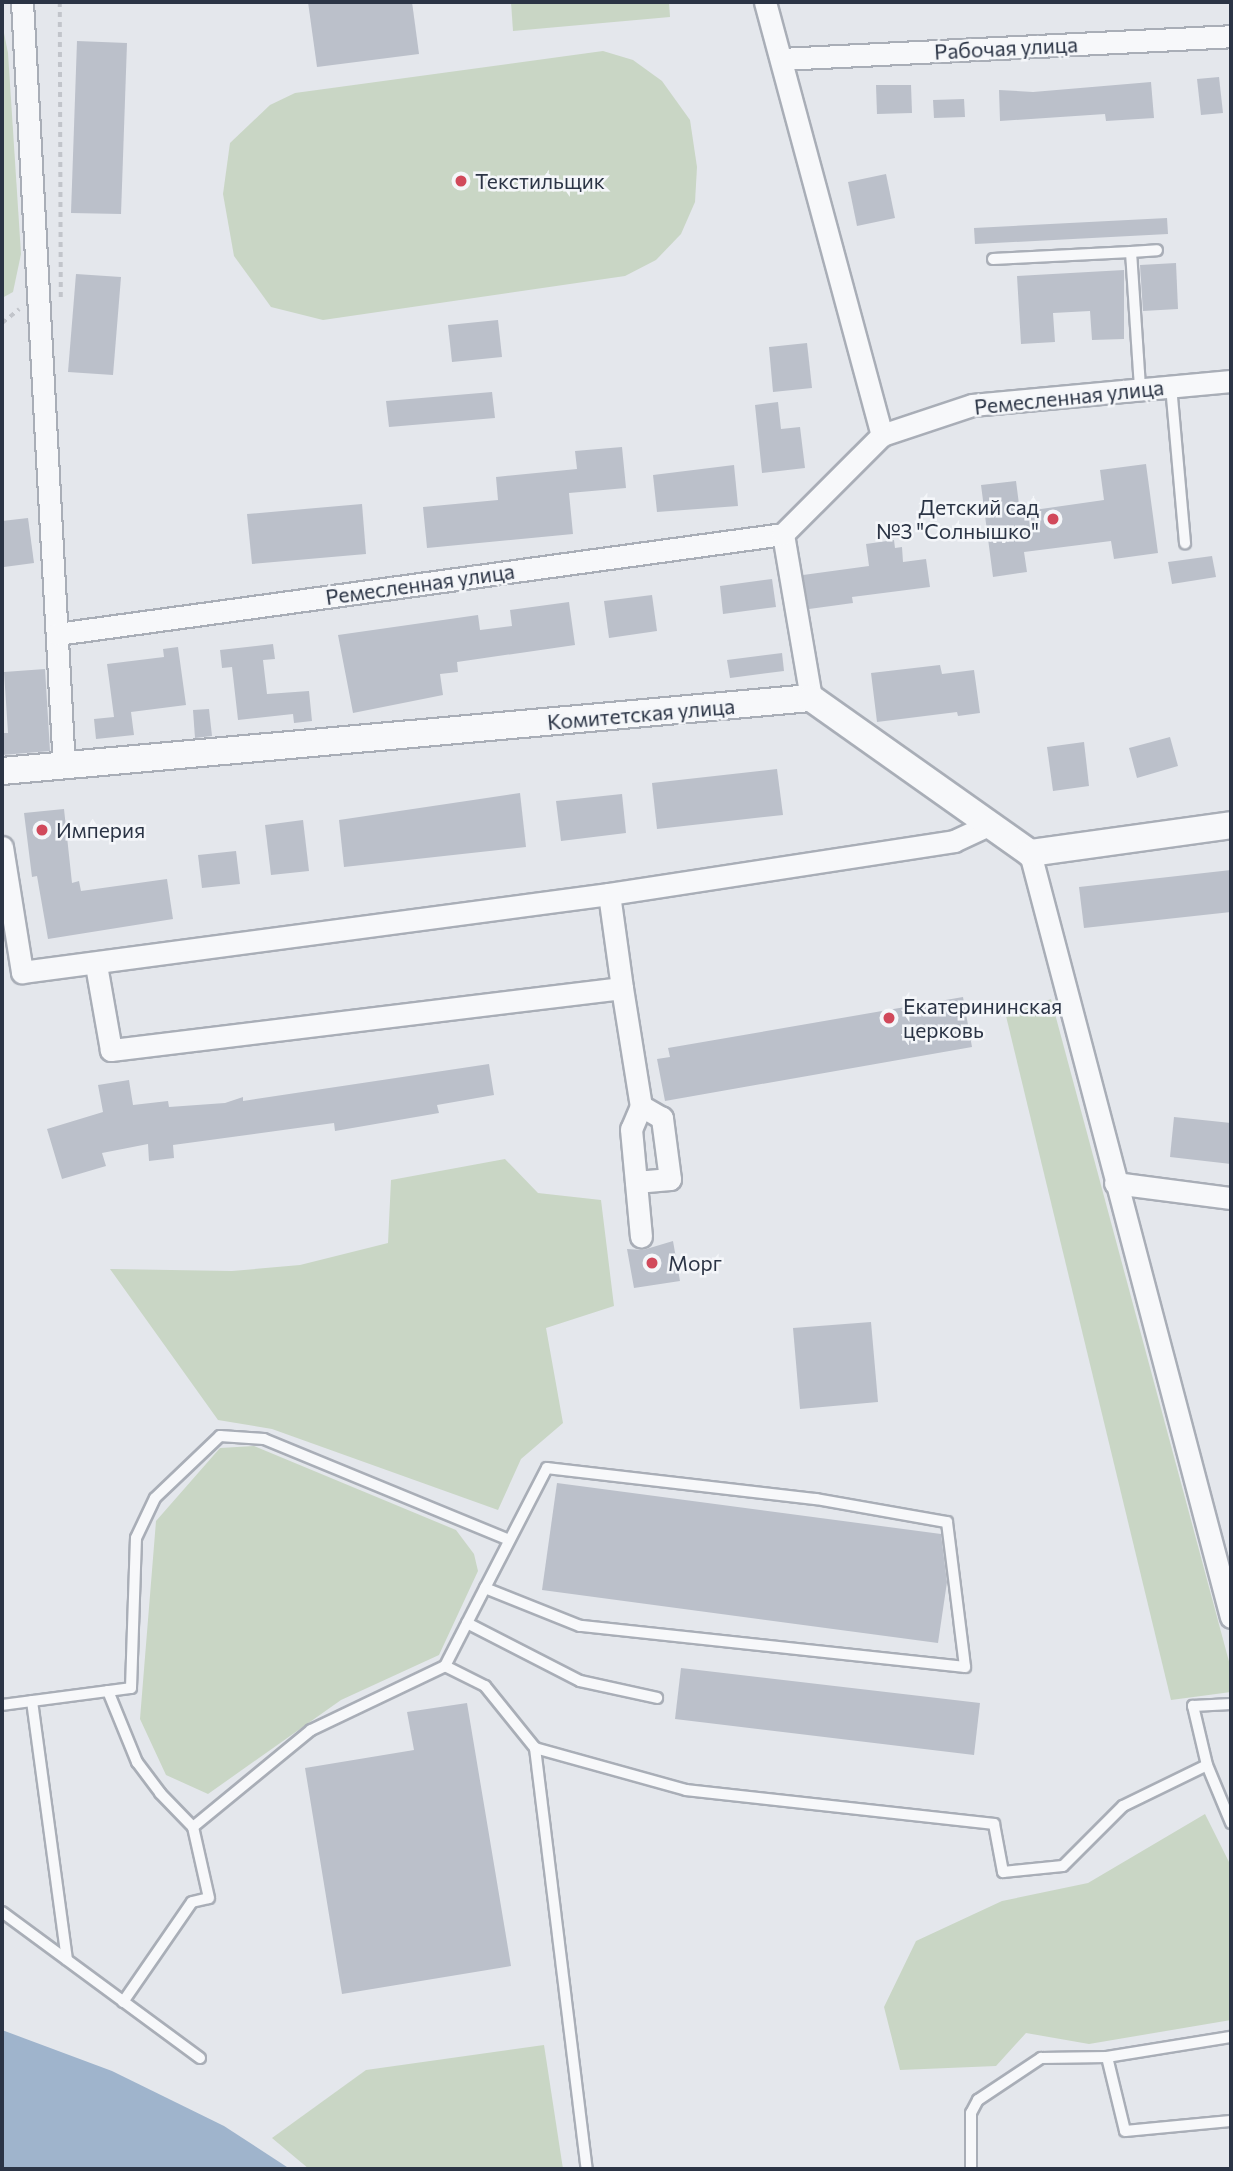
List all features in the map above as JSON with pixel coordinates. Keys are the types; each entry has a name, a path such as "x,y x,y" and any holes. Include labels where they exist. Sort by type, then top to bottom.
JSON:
{"street":[{"path":"22,2 64,767"},
{"path":"765,2 883,435"},
{"name":"Рабочая улица","path":"780,60 1231,36"},
{"name":"Ремесленная улица","path":"57,634 783,534 883,435 972,405 1231,381"},
{"path":"783,534 811,698 986,826 1030,853 1231,825"},
{"name":"Комитетская улица","path":"2,771 811,698"},
{"path":"2,847 22,972 96,965 610,894 954,841 986,826"},
{"path":"1030,853 1231,1617"},
{"path":"610,894 641,1106 631,1129 641,1237"},
{"path":"96,965 111,1050 622,988"},
{"path":"636,1182 670,1179 662,1118 641,1106"},
{"path":"1115,1183 1231,1198"}],"lane":[{"path":"993,259 1157,250"},
{"path":"1131,252 1140,390"},
{"path":"1171,386 1185,543"},
{"path":"2,1705 131,1688 136,1538 155,1498 220,1436 264,1439 509,1540"},
{"path":"193,1827 311,1730 445,1666 509,1540 547,1468 816,1499 947,1522 965,1667 580,1626 485,1588"},
{"path":"467,1623 580,1681 657,1698"},
{"path":"445,1666 485,1686 535,1748 587,2169"},
{"path":"108,1691 138,1762 160,1793 193,1827 209,1898 192,1902 123,2001"},
{"path":"32,1701 67,1960"},
{"path":"1231,1704 1193,1706 1207,1765 1231,1823"},
{"path":"535,1748 686,1790 994,1824 1003,1872 1063,1866 1122,1806 1207,1765"},
{"path":"2,1912 200,2058"},
{"path":"971,2169 971,2113 978,2100 1041,2058 1107,2057 1231,2037"},
{"path":"1107,2057 1125,2131 1231,2121"}],"path":[{"path":"60,2 60,313"}],"green space":[{"path":"511,2 669,2 670,17 513,31"},
{"path":"2,23 8,53 21,254 13,292 2,298"},
{"name":"Текстильщик","path":"603,51 633,60 662,81 690,120 697,167 695,202 681,234 656,260 625,276 323,320 271,307 234,256 223,194 230,143 270,105 295,93"},
{"path":"1051,999 1231,1669 1231,1692 1171,1700 1006,1016"},
{"path":"505,1159 538,1193 601,1200 614,1306 546,1328 563,1423 521,1459 498,1510 272,1429 218,1420 110,1269 232,1271 300,1265 388,1243 391,1180"},
{"path":"254,1446 456,1530 474,1554 478,1571 439,1655 341,1700 208,1794 166,1775 140,1719 156,1521 220,1448"},
{"path":"1205,1814 1231,1866 1231,2020 1089,2044 1026,2033 996,2066 900,2070 884,2007 916,1941 1002,1901 1088,1883"},
{"path":"544,2045 563,2169 309,2169 272,2138 366,2070"}],"water":[{"path":"2,2030 112,2071 224,2126 290,2169 2,2169"}],"building":[{"path":"308,2 412,2 419,54 317,67"},
{"path":"77,41 127,43 121,214 71,213"},
{"path":"1219,77 1223,113 1201,115 1197,79"},
{"path":"1151,82 1154,118 1106,121 1105,114 1000,121 999,90 1033,92"},
{"path":"876,85 911,85 912,113 877,114"},
{"path":"964,99 965,117 934,118 933,100"},
{"path":"886,174 895,218 857,226 848,182"},
{"path":"1167,218 1168,234 975,244 974,228"},
{"path":"1176,263 1178,309 1143,311 1140,265"},
{"path":"1124,270 1124,339 1092,340 1090,311 1053,313 1055,342 1021,344 1017,276"},
{"path":"76,274 121,277 113,375 68,372"},
{"path":"498,320 502,357 452,362 448,325"},
{"path":"807,343 812,388 773,392 769,347"},
{"path":"492,392 495,418 389,427 386,401"},
{"path":"778,402 781,429 800,427 805,468 762,473 755,405"},
{"path":"622,447 626,488 569,493 573,534 427,548 423,507 498,500 496,477 577,469 575,451"},
{"path":"1146,464 1158,553 1114,559 1111,541 1024,552 1027,572 993,577 981,485 1016,481 1020,512 1104,500 1100,470"},
{"path":"734,465 738,506 657,512 653,475"},
{"path":"362,504 366,554 252,564 247,514"},
{"path":"28,518 34,563 4,567 2,521"},
{"path":"894,540 895,548 902,547 903,562 926,559 930,587 852,597 853,603 809,609 803,575 869,566 866,544"},
{"path":"1212,556 1216,577 1172,584 1168,562"},
{"path":"772,579 776,607 723,614 720,586"},
{"path":"652,595 657,631 609,638 604,601"},
{"path":"569,602 575,645 457,662 458,672 440,674 443,695 353,713 338,635 478,615 480,630 512,626 510,610"},
{"path":"273,644 275,659 263,660 267,694 309,691 312,721 294,723 293,714 238,720 232,667 222,668 220,650"},
{"path":"178,647 186,705 131,712 134,735 96,739 94,719 114,717 107,664 164,657 163,649"},
{"path":"782,653 784,671 730,678 727,660"},
{"path":"940,665 942,674 974,670 980,713 958,716 957,712 877,722 871,673"},
{"path":"45,669 50,751 2,755 2,733 8,733 4,672"},
{"path":"209,709 212,736 195,738 193,710"},
{"path":"1170,737 1178,766 1137,778 1129,748"},
{"path":"1084,742 1089,786 1053,791 1047,747"},
{"path":"777,769 783,815 657,829 652,783"},
{"path":"520,793 526,847 344,867 339,820"},
{"path":"622,794 626,833 561,841 556,801"},
{"path":"64,809 72,883 79,881 81,891 167,879 173,919 48,939 37,876 32,877 24,813"},
{"path":"303,820 309,871 271,875 265,825"},
{"path":"236,851 240,884 202,888 198,855"},
{"path":"1231,870 1231,912 1084,928 1079,887"},
{"path":"963,997 972,1047 665,1101 657,1059 670,1057 668,1048"},
{"path":"489,1064 494,1095 437,1105 439,1113 335,1131 334,1123 173,1145 174,1158 149,1161 148,1144 102,1153 106,1166 62,1179 47,1129 103,1112 98,1085 129,1080 133,1105 168,1101 169,1107 225,1103 243,1097 243,1101"},
{"path":"1174,1117 1231,1123 1231,1164 1170,1157"},
{"path":"673,1241 680,1281 634,1288 627,1249 643,1250"},
{"path":"871,1322 878,1402 800,1409 793,1328"},
{"path":"557,1483 941,1534 947,1582 938,1643 542,1590"},
{"path":"681,1668 980,1703 974,1755 675,1719"},
{"path":"467,1703 511,1966 342,1994 305,1768 414,1750 407,1712"}],"place":[{"name":"Текстильщик","path":"461,181"},
{"name":"Детский сад №3 \"Солнышко\"","path":"1053,519"},
{"name":"Империя","path":"42,830"},
{"name":"Екатерининская церковь","path":"889,1018"},
{"name":"Морг","path":"652,1263"}]}
